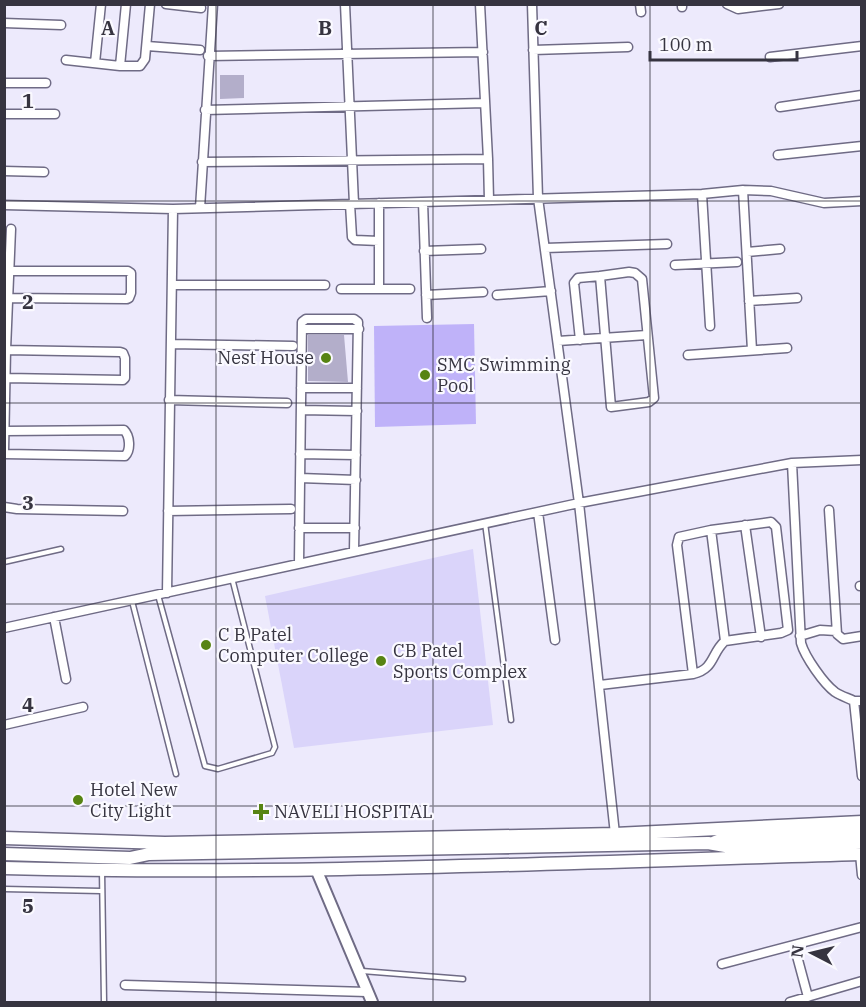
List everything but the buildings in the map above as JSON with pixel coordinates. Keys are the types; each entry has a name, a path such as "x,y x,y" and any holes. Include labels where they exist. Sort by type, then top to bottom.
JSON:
{"main road":[{"path":"4,838 165,843 615,834 861,822"},
{"path":"708,843 729,838 861,831"},
{"path":"4,854 130,858 149,854 708,843 731,847 861,850"},
{"path":"4,844 131,849 149,854"},
{"path":"4,868 316,869 861,850"}],"street":[{"path":"95,63 101,4"},
{"path":"120,66 126,4"},
{"path":"66,60 140,66 145,59 150,4"},
{"path":"166,4 201,8"},
{"path":"200,208 213,4"},
{"path":"345,4 351,107 352,237 359,240 379,240"},
{"path":"480,4 489,200"},
{"path":"532,4 538,198 579,503 615,834"},
{"path":"727,4 738,9 779,4"},
{"path":"4,23 61,25"},
{"path":"147,46 200,50"},
{"path":"770,57 861,46"},
{"path":"533,50 628,47"},
{"path":"208,56 483,52"},
{"path":"4,83 46,83"},
{"path":"780,107 861,95"},
{"path":"205,110 485,103"},
{"path":"4,114 55,114"},
{"path":"778,155 861,146"},
{"path":"202,162 488,159"},
{"path":"4,171 44,172"},
{"path":"743,190 752,350"},
{"path":"4,205 173,209 702,194 743,190 771,191 824,203 861,201"},
{"path":"702,194 710,326"},
{"path":"423,202 427,318"},
{"path":"379,203 379,289"},
{"path":"163,594 168,511 173,209"},
{"path":"6,431 124,430 128,434 128,450 125,456 4,452 5,360 11,229"},
{"path":"545,248 667,244"},
{"path":"424,251 480,249"},
{"path":"747,252 780,249"},
{"path":"675,265 737,262"},
{"path":"8,298 127,299 131,293 131,273 128,271 9,271"},
{"path":"580,340 574,283 578,278 629,272 635,273 642,279 654,398 649,402 611,407 600,276"},
{"path":"172,285 325,285"},
{"path":"341,290 411,289"},
{"path":"497,295 551,291"},
{"path":"426,295 483,292"},
{"path":"749,301 797,298"},
{"path":"299,563 302,322 306,320 354,320 358,322 354,551"},
{"path":"558,341 647,335"},
{"path":"171,344 293,346"},
{"path":"688,355 786,348"},
{"path":"6,350 120,352 125,358 125,378 123,380 6,378"},
{"path":"301,388 357,388"},
{"path":"170,400 286,403"},
{"path":"301,410 357,411"},
{"path":"300,454 356,455"},
{"path":"4,628 579,503 792,463 861,460"},
{"path":"792,463 800,636 803,648 825,682 835,692 858,701 861,776"},
{"path":"300,478 356,480"},
{"path":"4,507 123,511"},
{"path":"168,511 291,509"},
{"path":"829,510 836,631 843,639 861,636"},
{"path":"538,512 555,640"},
{"path":"599,685 693,674 706,670 725,641 785,632 788,627 774,524 766,522 711,530 682,536 677,541 693,674"},
{"path":"745,525 761,637"},
{"path":"299,528 355,528"},
{"path":"711,530 725,641"},
{"path":"54,617 66,679"},
{"path":"800,636 820,630 836,631"},
{"path":"4,726 83,707"},
{"path":"861,850 861,874"},
{"path":"125,985 369,997 316,869"},
{"path":"722,964 861,927"},
{"path":"794,945 808,997"},
{"path":"790,1002 861,981"}],"lane":[{"path":"485,522 511,720"},
{"path":"4,562 61,549"},
{"path":"163,594 205,765 218,769 272,753 275,747 232,578"},
{"path":"132,600 176,774"},
{"path":"102,870 104,1002"},
{"path":"4,889 101,891"},
{"path":"359,970 463,980"}],"shaded area":[{"name":"SMC Swimming Pool","path":"474,324 476,424 375,427 374,326"},
{"name":"CB Patel Sports Complex","path":"473,549 493,725 294,748 265,596"}],"place":[{"name":"Nest House","path":"326,358"},
{"name":"SMC Swimming Pool","path":"425,375"},
{"name":"C B Patel Computer College","path":"206,645"},
{"name":"CB Patel Sports Complex","path":"381,661"},
{"name":"Hotel New City Light","path":"78,800"},
{"name":"NAVELI HOSPITAL","path":"261,812"}]}
